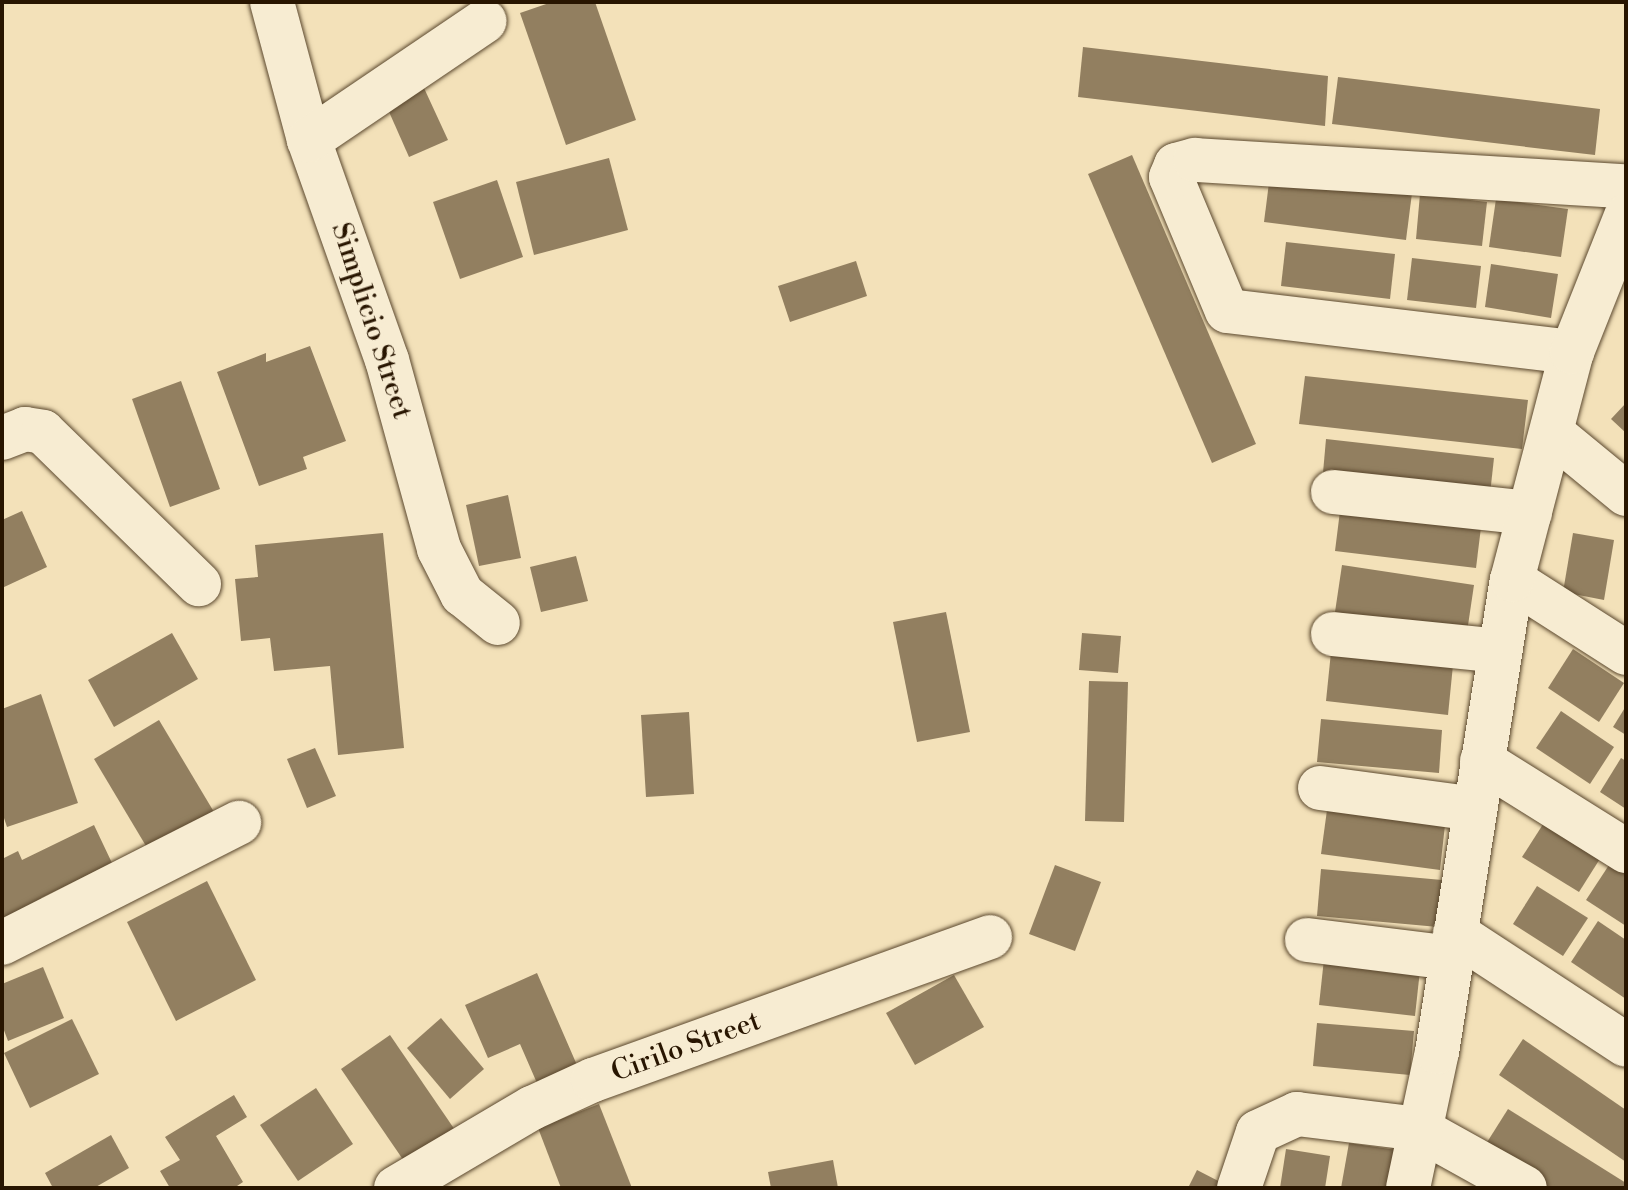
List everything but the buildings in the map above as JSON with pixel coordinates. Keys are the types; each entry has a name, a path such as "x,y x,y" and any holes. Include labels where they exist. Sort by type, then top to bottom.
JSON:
{"street":[{"name":"Simplicio Street","path":"272,2 309,140 387,360 439,549 462,594 498,623"},
{"path":"309,140 485,21"},
{"path":"1572,352 1227,311 1171,177 1176,165 1195,160 1626,186"},
{"path":"1408,1188 1453,946 1512,580 1572,352 1621,246"},
{"path":"2,438 25,429 43,432 199,584"},
{"path":"1552,433 1626,494"},
{"path":"1333,492 1530,513"},
{"path":"1512,580 1626,653"},
{"path":"1333,634 1500,651"},
{"path":"1482,761 1626,851"},
{"path":"1320,788 1475,809"},
{"path":"2,943 239,823"},
{"name":"Cirilo Street","path":"396,1188 532,1108 593,1080 990,937"},
{"path":"1307,940 1453,946 1626,1045"},
{"path":"1239,1188 1258,1132 1271,1122 1297,1114 1419,1129 1525,1188"}]}
